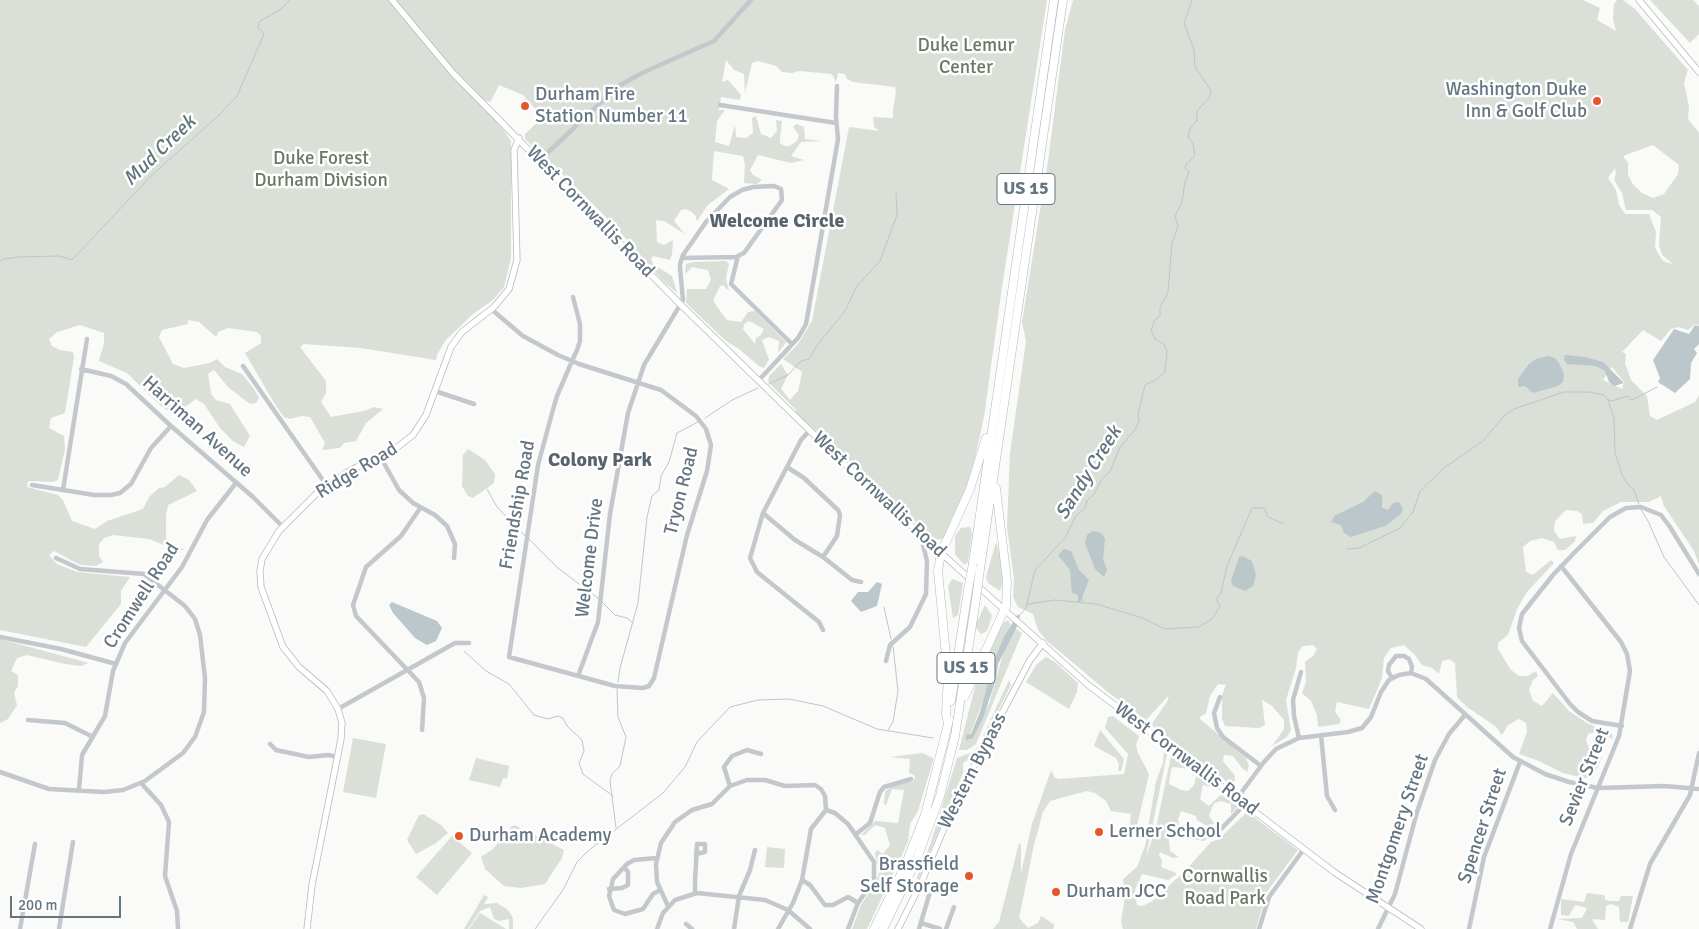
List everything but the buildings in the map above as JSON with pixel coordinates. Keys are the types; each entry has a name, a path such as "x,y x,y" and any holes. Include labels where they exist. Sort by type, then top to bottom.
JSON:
{"highway":[{"name":"US 15","path":"874,929 902,873 925,815 948,724 1054,0"},
{"name":"US 15","path":"883,929 903,891 928,833 940,796 955,736 1063,0"},
{"path":"948,724 947,664 938,586 941,553 978,468 999,378"},
{"path":"955,736 968,687 1006,610 1007,581 994,471"}],"street":[{"name":"West Cornwallis Road","path":"392,0 432,50 680,304 941,553 1087,684 1246,803 1304,849 1388,909 1421,929"},
{"path":"540,160 618,87 642,72 714,41 751,0"},
{"path":"1639,0 1699,72"},
{"path":"759,380 802,332 806,320 838,139 836,123 837,86"},
{"path":"720,105 836,123"},
{"name":"Ridge Road","path":"306,929 312,885 338,757 342,728 338,710 327,692 287,653 263,592 260,576 262,559 271,541 283,526 327,486 401,446 417,431 426,415 444,362 454,342 467,328 491,309 509,289 516,268 516,155 514,150 519,138"},
{"path":"516,155 524,144"},
{"path":"680,304 683,300 680,268 682,258 706,222 727,199 747,188 778,187 783,193 782,200 744,253 738,256 682,258"},
{"path":"738,256 731,284 792,344"},
{"name":"Friendship Road","path":"573,297 581,329 580,341 554,406 538,465 509,657 578,676"},
{"name":"Welcome Drive","path":"578,676 598,622 620,446 637,381 660,336 680,304"},
{"name":"Tryon Road","path":"491,309 523,336 572,361 661,390 696,416 704,425 711,445 707,470 686,535 654,678 648,686 638,688 625,687 578,676"},
{"path":"63,490 86,339"},
{"path":"243,366 245,372 327,486"},
{"name":"Harriman Avenue","path":"81,369 111,376 126,384 283,526"},
{"path":"435,391 474,404"},
{"path":"32,485 103,495 124,491 131,484 154,444 171,426"},
{"path":"810,430 800,440 763,513 751,553 753,566 764,578 819,622 823,630"},
{"path":"380,456 393,483 407,498 436,515 447,526 455,544 454,558"},
{"path":"787,467 804,478 838,510 840,522 836,536 823,557"},
{"name":"Cromwell Road","path":"79,790 82,755 102,724 107,710 116,664 133,631 182,567 207,520 236,483"},
{"path":"421,507 401,536 366,567 353,606 356,616 419,682 423,693 422,730"},
{"path":"1622,726 1598,723 1578,712 1521,639 1520,619 1525,609 1561,566 1610,517 1626,508 1638,507 1652,510 1665,519 1699,574"},
{"path":"763,513 795,540 823,557 852,580 861,582"},
{"path":"886,661 890,645 910,627 926,594 927,561 923,545 927,540"},
{"path":"0,772 44,788 116,791 141,783 183,753 192,743 200,725 206,700 203,656 195,619 185,606 140,573 80,569 56,558"},
{"name":"Sevier Street","path":"1550,929 1571,854 1613,754 1622,726 1630,671 1627,654 1620,642 1561,566"},
{"path":"0,637 61,649 116,664"},
{"path":"338,710 456,644 470,642"},
{"name":"Western Bypass","path":"898,929 922,881 954,804 1026,668 1042,643"},
{"path":"1392,678 1389,665 1396,656 1404,656 1409,659 1412,664 1411,673"},
{"path":"1299,738 1293,700 1301,672"},
{"path":"1238,797 1276,749 1299,738 1348,732 1364,726 1371,717 1384,687 1392,678 1411,673 1426,679 1520,762 1569,782 1598,788 1664,786 1699,790"},
{"path":"1220,697 1214,713 1217,728 1223,736 1261,766"},
{"name":"Montgomery Street","path":"1378,929 1399,881 1417,812 1435,760 1453,728 1465,715"},
{"path":"28,720 65,723 92,737"},
{"path":"1321,735 1327,796 1335,810"},
{"path":"270,744 276,750 309,757 326,755 338,757"},
{"path":"730,786 724,767 732,756 747,750 761,754"},
{"path":"1630,929 1650,864 1692,788 1699,753"},
{"name":"Spencer Street","path":"1470,929 1484,858 1520,762"},
{"path":"668,906 656,876 657,858 663,838 672,825 692,810 712,804 730,786 755,779 785,786 814,785 821,789 825,796 826,810 814,823 809,836 802,880 778,929"},
{"path":"856,834 870,823 880,792 884,787 911,779"},
{"path":"141,783 161,805 169,822 166,876 177,911 178,929"},
{"path":"1214,833 1222,828 1246,803"},
{"path":"826,810 839,815 856,834 873,859 874,880 858,904 848,929"},
{"path":"59,929 73,842"},
{"path":"20,929 35,844"},
{"path":"1260,929 1268,897 1304,849"},
{"path":"734,929 738,896 750,870 755,850"},
{"path":"695,893 696,854"},
{"path":"657,858 634,860 624,867 613,879 609,889 612,906 619,913 625,914 643,909 653,894 660,890"},
{"path":"609,889 622,888 628,885 628,872 624,867"},
{"path":"802,880 810,885 825,905 833,905 848,897 858,904"},
{"path":"919,929 934,882"},
{"path":"657,929 668,906 683,896 695,893 766,900 788,910 810,929"},
{"path":"946,929 954,907"},
{"path":"921,923 940,929"},
{"path":"686,924 692,929"}],"green space":[{"name":"Duke Forest Durham Division","path":"0,0 1047,0 1002,287 984,417 971,476 945,538 936,540 796,413 796,410 768,382 769,376 781,364 788,375 781,389 790,400 798,391 802,372 783,359 798,344 812,321 849,127 879,131 874,127 873,117 893,118 895,87 853,82 847,79 845,74 838,73 836,82 832,74 799,71 792,73 782,72 776,66 758,61 752,63 745,93 744,74 734,70 726,60 722,82 728,80 741,95 740,100 721,97 719,110 725,110 717,121 715,142 729,146 735,125 736,137 746,138 753,133 752,118 756,116 761,134 771,138 777,131 776,120 782,121 780,143 784,146 789,146 797,141 799,135 793,127 796,124 804,127 805,139 821,141 801,142 791,156 804,160 791,163 758,155 750,170 753,175 762,180 757,184 744,183 745,165 743,156 714,151 712,180 729,189 708,205 697,221 695,215 690,211 681,210 674,221 685,234 664,221 656,220 657,242 664,245 673,240 672,254 670,260 653,256 651,259 653,264 672,276 677,293 661,279 615,226 545,157 546,155 537,151 525,139 525,134 540,120 541,115 523,95 499,85 490,102 484,100 481,105 503,129 511,141 511,258 504,287 493,300 473,314 445,341 436,360 361,348 304,344 300,347 326,381 326,393 321,402 331,417 364,411 374,407 383,409 366,423 356,441 344,443 340,448 322,450 325,443 310,417 302,416 290,419 284,417 276,406 245,353 261,343 261,336 257,332 228,328 218,332 216,337 199,322 188,320 188,324 162,330 159,337 173,364 184,368 210,363 217,359 225,367 242,374 254,389 259,398 256,403 250,404 228,387 214,370 208,374 211,394 216,400 230,404 250,436 244,447 233,441 220,428 204,404 196,399 174,415 161,406 127,373 99,361 104,343 104,333 80,325 57,332 49,339 52,346 60,350 73,352 74,357 65,413 51,418 49,428 64,436 65,449 58,480 52,482 28,481 27,487 58,495 63,500 72,521 95,529 107,521 143,509 149,497 179,475 189,480 197,491 168,505 166,538 184,550 176,550 149,539 113,535 104,538 99,544 99,556 103,562 96,566 80,565 54,551 49,555 57,564 77,572 130,577 121,591 121,604 86,647 0,630"},
{"path":"1073,0 1583,0 1600,8 1597,20 1616,31 1613,20 1614,4 1617,0 1623,0 1635,9 1688,70 1684,83 1689,106 1688,119 1699,133 1699,325 1695,324 1688,330 1678,327 1671,329 1661,341 1643,330 1622,352 1626,354 1625,363 1631,380 1647,396 1650,416 1657,420 1695,402 1699,395 1699,564 1694,551 1664,506 1661,496 1649,502 1621,502 1603,511 1593,523 1583,524 1582,514 1577,511 1566,510 1555,521 1554,531 1560,539 1576,536 1575,541 1565,550 1558,550 1554,542 1542,538 1530,541 1523,547 1526,572 1533,575 1551,560 1554,563 1527,592 1517,609 1508,635 1498,643 1498,649 1511,670 1519,676 1528,676 1536,671 1538,676 1533,680 1529,690 1533,701 1542,706 1553,693 1569,711 1587,723 1612,734 1613,739 1595,732 1588,734 1586,741 1590,751 1602,757 1593,777 1584,778 1563,773 1539,761 1519,754 1527,732 1526,723 1519,719 1508,725 1502,735 1495,726 1467,707 1457,697 1455,663 1449,659 1442,661 1439,674 1432,668 1422,665 1404,645 1391,648 1384,658 1382,678 1369,709 1337,702 1335,712 1341,720 1339,724 1318,727 1317,715 1311,701 1302,693 1306,682 1305,662 1313,656 1317,649 1313,645 1303,646 1298,652 1296,668 1286,700 1291,730 1287,737 1272,746 1284,729 1284,720 1272,706 1262,700 1265,725 1259,728 1225,726 1222,719 1222,695 1226,685 1218,684 1210,696 1206,713 1199,718 1246,758 1249,766 1247,772 1233,756 1224,755 1223,761 1235,776 1234,787 1151,725 1167,702 1169,695 1146,720 1109,693 1047,641 1038,630 1033,614 1018,607 1013,597 1014,579 1007,527 1010,453 1026,341 1022,322 1048,161 1065,30","holes":["1653,145 1679,165 1678,174 1664,194 1653,198 1642,193 1632,183 1628,175 1628,163 1623,156","1615,168 1614,180 1622,193 1626,210 1652,210 1661,217 1659,245 1662,255 1673,264 1663,261 1655,248 1656,232 1649,214 1625,214 1619,205 1616,190 1608,178","1612,367 1624,382 1622,389 1603,380"]},
{"path":"1650,0 1693,0 1699,6 1699,34 1690,43"},
{"path":"726,261 729,264 726,278 729,291 723,285 720,286 714,298 714,302 723,315 727,320 741,322 748,312 755,311 786,342 778,353 779,341 769,337 762,340 769,360 764,368 726,341 686,303 687,289 706,289 711,280 708,270 692,267 685,274 686,264","holes":["749,321 764,329 761,335 756,338 755,344 743,329 744,324"]},
{"path":"468,449 485,460 495,474 494,483 473,498 468,496 462,486 463,455"},
{"path":"970,527 972,533 968,562 964,565 955,554 955,536 961,528"},
{"path":"996,542 1003,565 1000,591 988,583 986,577"},
{"path":"952,579 963,583 958,615 953,618 948,586"},
{"path":"985,605 992,616 987,631 981,634 976,628"},
{"path":"1008,620 1011,625 995,658 989,686 968,740 989,704 1003,654 1016,629 1022,633 976,744 967,750 959,750 980,667 1003,623"},
{"path":"0,639 88,663 82,666 65,664 27,655 17,658 11,671 18,675 18,686 14,693 17,705 8,719 0,723"},
{"path":"1046,657 1055,662 1078,683 1077,692 1069,709 1026,682 1037,664"},
{"path":"1009,680 1011,685 975,756 963,763 963,773 917,883 917,877 930,845 957,758 973,752 978,747"},
{"path":"1113,716 1139,736 1136,745 1138,753 1149,774 1137,826 1130,825 1131,814 1111,811 1106,801 1095,793 1087,791 1050,801 1043,812 1034,845 1019,918 1028,928 1038,923 1041,916 1055,925 1053,929 993,929 999,922 1019,843 1021,845 1021,873 1032,824 1050,773 1052,771 1054,777 1059,779 1124,774 1128,754 1105,728 1108,717"},
{"path":"1100,730 1124,759 1121,771 1118,771 1119,764 1116,758 1094,746"},
{"path":"353,738 386,744 376,798 343,792"},
{"name":"Cornwallis Road Park","path":"1164,752 1167,754 1146,857 1156,828 1171,756 1190,769 1173,767 1169,784 1188,791 1194,785 1196,777 1200,776 1217,789 1203,785 1200,799 1209,806 1220,795 1227,797 1238,807 1231,814 1231,804 1221,801 1214,803 1209,816 1214,823 1209,827 1197,820 1196,816 1181,811 1178,820 1179,825 1207,835 1206,840 1191,839 1168,830 1170,851 1179,857 1173,858 1160,852 1159,856 1162,860 1161,867 1176,873 1176,875 1168,880 1142,874 1135,890 1137,905 1142,906 1151,902 1183,873 1211,842 1219,839 1247,812 1298,850 1266,893 1256,929 1123,929 1121,922 1125,897 1123,879 1137,867 1145,846 1156,781 1163,763"},
{"path":"922,753 933,758 933,761 918,811 910,824 908,842 867,929 852,929 861,905 876,882 879,873 875,854 877,850 883,854 890,845 885,828 875,825 865,835 861,835 875,821 898,823 904,790 892,789 886,805 884,804 885,791 895,785 913,781 915,778 914,775 909,773 910,759 890,757"},
{"path":"476,758 509,766 507,779 503,778 500,787 469,780"},
{"path":"423,814 441,825 448,833 436,843 416,854 407,840 419,815"},
{"path":"515,825 564,850 562,858 545,884 521,888 504,886 485,869 481,857 493,849 512,826"},
{"path":"452,836 472,853 437,895 416,877"},
{"path":"767,847 785,849 784,868 765,867"},
{"path":"1587,893 1603,895 1605,900 1611,901 1619,901 1621,896 1633,896 1628,922 1620,922 1619,907 1611,904 1606,906 1605,920 1592,919 1598,929 1577,929 1573,922 1557,919 1582,918 1587,908 1575,905 1569,916 1561,915 1561,899 1584,902"},
{"path":"484,895 488,897 484,904 497,903 508,910 513,918 513,929 509,929 509,919 499,921 494,919 490,907 480,911 468,929 464,929"},
{"path":"480,913 506,929 469,929"}],"shaded area":[{"path":"1695,325 1699,326 1699,344 1694,349 1697,353 1691,363 1690,379 1675,393 1658,382 1660,378 1653,360 1674,329 1689,334"},
{"path":"1565,355 1585,357 1603,362 1624,383 1614,386 1609,382 1605,371 1596,366 1567,364 1564,360"},
{"path":"1548,356 1555,358 1559,363 1564,374 1563,382 1558,386 1533,393 1525,386 1518,387 1518,379 1529,364 1536,359"},
{"path":"1375,491 1382,495 1382,508 1388,510 1393,503 1399,502 1403,509 1401,514 1385,526 1351,537 1344,533 1341,525 1331,522 1334,516 1363,502"},
{"path":"1093,531 1101,533 1105,539 1103,559 1107,570 1104,577 1095,569 1085,543 1087,535"},
{"path":"1064,549 1071,551 1079,570 1089,580 1080,602 1078,602 1078,595 1072,593 1070,570 1058,555"},
{"path":"1242,556 1252,561 1256,575 1253,586 1245,591 1233,586 1231,581 1239,557"},
{"path":"877,582 882,584 877,606 861,612 851,601 858,592 868,592"},
{"path":"392,602 437,621 442,628 436,641 427,645 415,638 393,613 389,605"},
{"path":"1018,614 1020,617 1016,629 998,664 996,679 983,718 973,738 966,740 966,735 971,734 980,712 995,658 1004,637"}],"waterway":[{"name":"Mud Creek","path":"0,262 3,259 19,257 59,256 72,260 151,176 219,115 237,96 264,34 258,27 259,22 281,9 290,0"},
{"name":"Sandy Creek","path":"1019,616 1026,608 1035,570 1066,537 1075,517 1085,508 1087,501 1094,494 1102,479 1110,472 1120,447 1135,430 1139,421 1138,414 1145,385 1156,380 1165,372 1167,351 1164,344 1155,339 1151,330 1155,320 1160,316 1160,307 1168,292 1172,243 1178,226 1175,216 1182,202 1185,182 1189,172 1185,168 1186,164 1195,156 1193,144 1188,137 1190,129 1197,120 1197,111 1209,98 1211,91 1195,67 1194,50 1184,23 1192,0"},
{"path":"769,384 788,375 801,361 809,359 818,344 845,311 857,286 880,261 897,215 896,193"},
{"path":"1347,549 1359,548 1400,528 1413,512 1420,491 1445,467 1483,441 1504,416 1514,409 1564,392 1589,392 1604,395 1608,400 1612,401 1627,396 1632,400 1657,387"},
{"path":"705,418 734,399 758,388"},
{"path":"1608,400 1614,418 1615,452 1622,475 1629,486 1633,488 1639,504"},
{"path":"618,682 638,603 647,517 652,496 659,490 661,476 669,462 677,433 698,422"},
{"path":"487,489 497,507 525,536"},
{"path":"1028,604 1055,600 1096,604 1143,618 1165,629 1199,627 1212,619 1220,606 1216,599 1221,593 1227,566 1252,508 1264,508 1268,517 1284,524"},
{"path":"1640,508 1664,557 1699,605"},
{"path":"528,538 558,568 599,599"},
{"path":"1082,592 1082,603"},
{"path":"602,602 615,615 627,618 633,623"},
{"path":"884,607 891,639"},
{"path":"888,730 893,722 898,691 893,646"},
{"path":"464,651 486,671 509,684 534,715 548,719 558,716 563,718 567,726 582,740 584,751 579,763 583,774 613,796"},
{"path":"616,828 610,781 612,774 620,766 626,737 618,717 617,689"},
{"name":"Sandy Creek","path":"535,929 563,890 577,862 588,851 663,793 685,767 697,742 730,707 758,700 789,699 823,706 877,729 933,738"}],"place":[{"name":"Washington Duke Inn & Golf Club","path":"1597,101"},
{"name":"Durham Fire Station Number 11","path":"525,106"},
{"name":"Lerner School","path":"1099,832"},
{"name":"Durham Academy","path":"459,836"},
{"name":"Brassfield Self Storage","path":"969,876"},
{"name":"Durham JCC","path":"1056,892"}],"district":[{"name":"Welcome Circle","path":"777,222"},
{"name":"Colony Park","path":"600,461"}],"park label":[{"name":"Duke Lemur Center","path":"966,57"}]}
